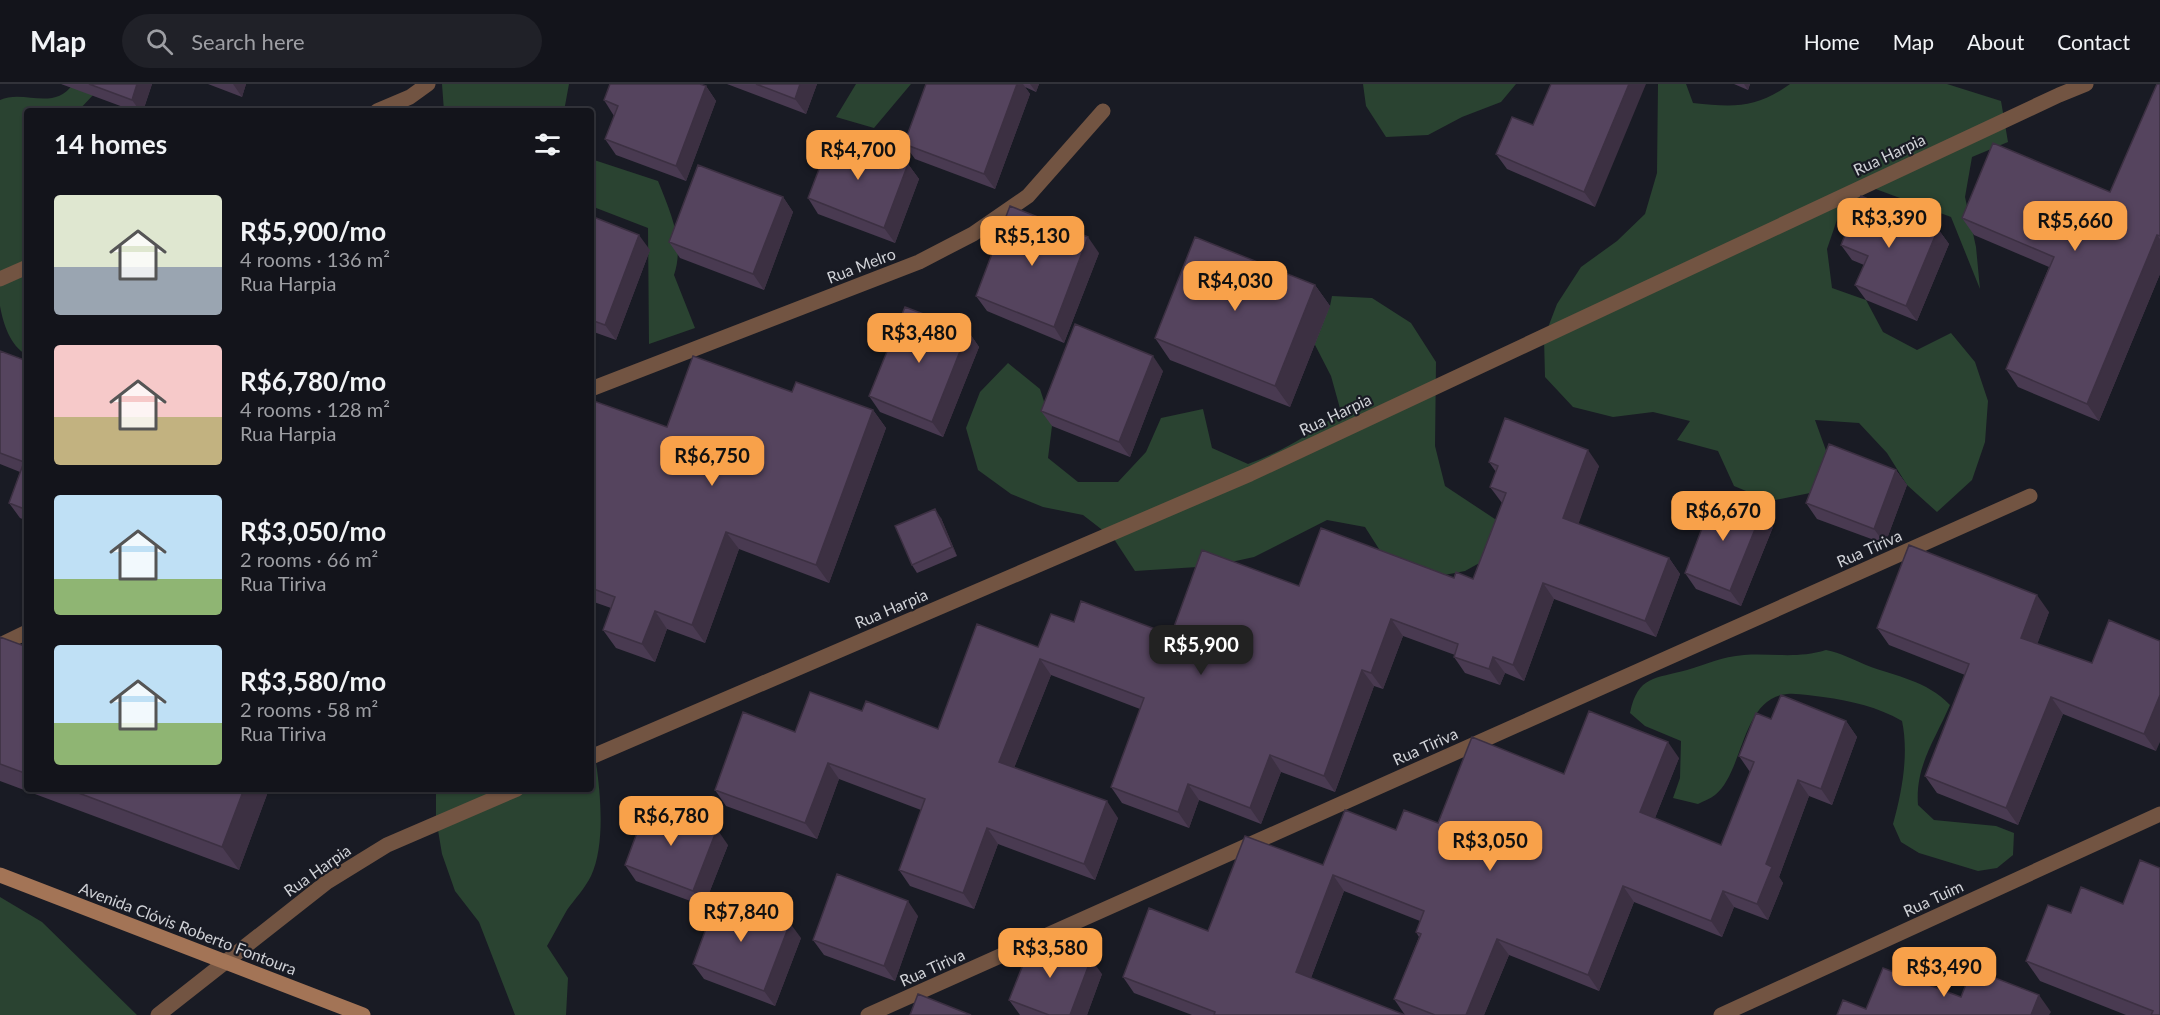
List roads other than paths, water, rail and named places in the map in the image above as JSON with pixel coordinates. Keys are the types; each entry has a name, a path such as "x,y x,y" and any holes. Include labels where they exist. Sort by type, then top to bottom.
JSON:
{"street":[{"path":"384,108 410,97 428,84"},
{"name":"Rua Harpia","path":"594,756 1250,474 2058,94 2086,84"},
{"name":"Rua Melro","path":"594,388 919,262 973,234 1028,196 1103,111"},
{"path":"0,279 24,268"},
{"name":"Rua Tiriva","path":"868,1015 2030,496"},
{"path":"0,645 24,633"},
{"name":"Rua Harpia","path":"158,1015 327,882 387,845 510,792"},
{"name":"Rua Tuim","path":"1721,1015 2160,814"},
{"name":"Avenida Clóvis Roberto Fontoura","path":"0,875 363,1015"}]}
